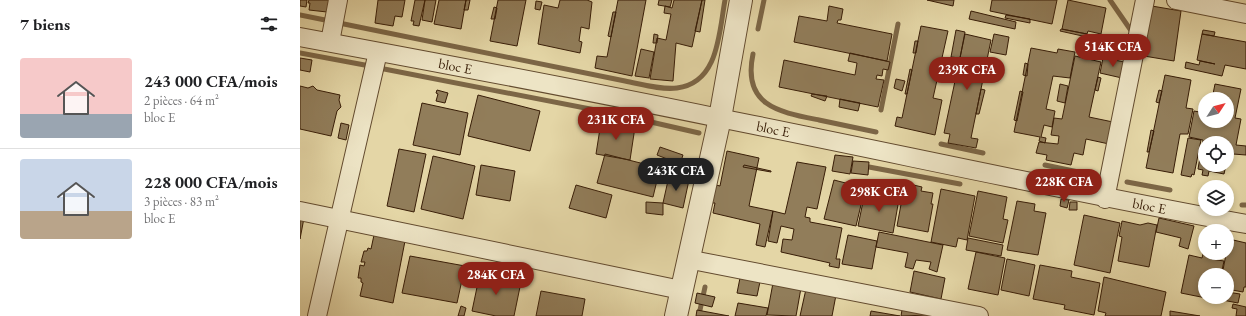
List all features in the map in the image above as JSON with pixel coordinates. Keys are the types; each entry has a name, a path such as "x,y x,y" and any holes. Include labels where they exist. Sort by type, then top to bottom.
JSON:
{"street":[{"path":"330,42 338,0"},
{"path":"676,316 720,118 741,0"},
{"path":"1105,199 1145,0"},
{"path":"1176,0 1246,14"},
{"name":"bloc E","path":"300,37 437,62 720,118 1105,199 1246,224"},
{"path":"317,316 378,52"},
{"path":"300,211 681,290"},
{"path":"688,259 979,316"}],"building":[{"path":"300,0 307,0 306,7 300,6"},
{"path":"309,0 329,0 327,12 309,10"},
{"path":"378,0 405,0 402,17 395,16 393,26 375,23"},
{"path":"415,0 425,0 419,26 413,25 414,21 411,21"},
{"path":"425,0 436,0 432,22 422,20"},
{"path":"439,0 466,0 461,29 434,24"},
{"path":"466,0 470,0 468,10 464,10"},
{"path":"498,0 526,0 517,46 490,41"},
{"path":"560,0 587,0 592,2 589,29 581,27 579,41 582,42 580,53 538,44 544,5 558,8"},
{"path":"618,0 646,0 632,76 595,68 597,56 607,57"},
{"path":"659,0 672,0 670,7 658,5"},
{"path":"674,0 702,0 692,47 676,43 673,81 650,79 657,38 666,40 671,14 664,13 665,6 672,8"},
{"path":"702,0 705,0 700,32 695,31"},
{"path":"927,0 954,0 953,6"},
{"path":"992,0 1057,0 1052,24 990,11"},
{"path":"1068,0 1106,8 1101,34 1088,31 1087,34 1062,29"},
{"path":"536,1 542,2 540,10 535,9"},
{"path":"1146,5 1181,11 1174,61 1138,55"},
{"path":"829,6 843,9 841,20 838,20 837,23 892,34 887,61 794,42 799,16 827,21"},
{"path":"494,7 497,8 495,19 491,19"},
{"path":"971,11 1016,22 1015,29 969,19"},
{"path":"613,12 616,12 611,37 608,36"},
{"path":"1006,15 1030,19 1030,23 1005,18"},
{"path":"921,26 948,31 933,98 942,100 935,135 895,126 897,117 902,118"},
{"path":"1061,29 1087,34 1087,37 1060,31"},
{"path":"956,30 965,32 960,58 951,57"},
{"path":"1203,30 1215,32 1214,36 1202,34"},
{"path":"654,34 658,35 657,43 653,43"},
{"path":"965,34 991,40 971,138 978,139 976,148 948,143 950,134 944,133"},
{"path":"994,34 1009,37 1006,55 990,52"},
{"path":"1202,34 1246,42 1246,69 1225,65 1222,76 1185,68 1186,62 1199,65 1200,61 1215,64 1197,60"},
{"path":"915,41 918,41 916,53 913,53"},
{"path":"1031,48 1057,53 1058,49 1075,52 1070,78 1053,76 1046,109 1055,111 1052,127 1044,125 1041,137 1046,138 1045,143 1039,141 1040,137 1014,132"},
{"path":"641,49 654,52 649,78 635,76"},
{"path":"850,53 890,62 888,70 883,69 882,76 877,75 876,79 884,80 878,107 779,87 784,60 855,75 857,63 848,61"},
{"path":"1075,56 1101,62 1089,117 1113,122 1109,144 1086,139 1083,155 1074,153 1071,165 1046,160 1047,155 1036,153 1039,142 1058,144 1059,136 1051,135 1054,118 1062,119"},
{"path":"300,58 312,60 310,72 300,70"},
{"path":"1103,58 1125,62 1122,78 1100,73"},
{"path":"1025,63 1028,64 1027,76 1023,75"},
{"path":"910,69 912,70 907,94 905,94"},
{"path":"1165,75 1191,80 1186,108 1193,109 1188,134 1180,134 1173,173 1146,168"},
{"path":"1098,77 1101,78 1098,91 1095,90"},
{"path":"896,79 905,81 902,91 894,88"},
{"path":"1060,84 1068,86 1065,103 1057,101"},
{"path":"1215,84 1241,89 1235,118 1241,119 1236,145 1246,146 1246,155 1234,154 1234,136 1198,136 1198,139 1189,137 1194,111 1198,112 1198,128 1234,128 1234,92 1213,92"},
{"path":"300,86 308,88 313,86 317,90 340,95 339,100 341,107 337,111 331,136 300,129"},
{"path":"981,89 985,90 979,114 976,114"},
{"path":"437,90 448,93 445,103 436,101 438,94 436,93"},
{"path":"1159,90 1162,91 1159,103 1156,102"},
{"path":"1020,91 1023,92 1017,121 1014,120"},
{"path":"812,94 827,96 825,101 811,96"},
{"path":"478,95 540,111 530,151 468,136"},
{"path":"840,99 860,103 858,111 839,107"},
{"path":"422,103 468,113 460,155 413,145"},
{"path":"601,122 635,127 630,160 596,154"},
{"path":"341,123 349,125 346,140 338,138"},
{"path":"1151,130 1154,131 1149,152 1147,152"},
{"path":"1188,138 1198,140 1198,155 1194,175 1192,174 1191,177 1181,175"},
{"path":"660,147 683,155 680,164 657,155"},
{"path":"399,149 426,154 414,212 387,206"},
{"path":"727,151 759,158 749,206 773,211 765,247 756,245 760,224 713,213 715,203 712,203 716,185 720,186"},
{"path":"605,154 660,168 653,197 597,183"},
{"path":"835,155 853,157 850,174 832,171"},
{"path":"433,156 475,166 463,219 421,209"},
{"path":"853,161 869,162 868,175 851,173"},
{"path":"797,162 826,167 817,209 807,207 805,217 810,218 810,222 842,228 836,259 840,259 839,268 829,266 830,263 781,252 783,239 792,240 794,229 781,226 777,243 768,241 773,211 785,214"},
{"path":"481,165 515,171 510,201 476,195"},
{"path":"744,165 771,171 771,172 743,167"},
{"path":"1203,172 1209,172 1208,176 1202,175"},
{"path":"1214,172 1224,172 1224,174"},
{"path":"669,176 689,180 683,208 663,203"},
{"path":"834,180 865,188 856,226 824,219"},
{"path":"905,183 922,187 921,191 933,193 931,204 933,204 928,232 897,226"},
{"path":"576,185 612,195 606,218 569,208"},
{"path":"941,189 975,196 967,240 958,238 956,247 931,242"},
{"path":"978,191 1007,197 1003,219 1008,220 1003,243 969,236"},
{"path":"865,192 899,199 893,233 858,226"},
{"path":"1061,199 1069,200 1067,208 1060,206"},
{"path":"1017,201 1035,204 1034,211 1046,213 1038,255 1007,250"},
{"path":"646,202 663,203 663,215 646,213"},
{"path":"1070,202 1077,202 1077,210 1069,210"},
{"path":"1084,215 1120,223 1110,273 1074,265"},
{"path":"300,217 304,218 300,239"},
{"path":"1159,218 1194,226 1188,249 1179,246 1181,238 1156,232"},
{"path":"1122,221 1140,225 1148,223 1157,225 1149,267 1118,261 1122,237 1119,236"},
{"path":"879,232 943,245 937,272 929,269 931,262 916,260 913,269 905,267 908,253 876,247"},
{"path":"374,235 405,241 393,303 360,296 363,283 361,282 361,278 358,278 360,265 364,266 365,262 361,262 364,251 367,251 368,248 371,249"},
{"path":"848,235 877,241 872,269 842,264"},
{"path":"968,238 1003,245 1001,256 966,250"},
{"path":"1234,240 1246,243 1246,287 1244,287 1243,292 1234,290 1234,268 1223,268 1225,260 1234,260"},
{"path":"976,252 1005,258 998,295 968,289"},
{"path":"1189,255 1198,257 1198,260 1224,261 1222,268 1198,268 1198,296 1181,293"},
{"path":"410,256 465,266 457,303 402,293"},
{"path":"1007,259 1035,265 1029,296 1001,290"},
{"path":"1040,265 1072,271 1071,277 1100,283 1094,315 1064,309 1065,305 1033,299"},
{"path":"914,271 945,278 941,299 910,292"},
{"path":"480,273 521,282 514,316 496,316 472,311"},
{"path":"741,273 761,277 757,296 737,293"},
{"path":"1104,277 1166,292 1161,316 1105,316 1106,313 1098,311"},
{"path":"773,283 801,288 796,316 767,315"},
{"path":"806,289 836,295 832,316 800,316"},
{"path":"541,291 585,299 582,316 536,316"},
{"path":"697,293 715,297 712,307 695,303"},
{"path":"1234,293 1240,294 1238,303 1234,302"},
{"path":"738,303 768,308 766,316 735,316"},
{"path":"1233,304 1246,307 1246,316 1236,316 1237,309 1232,308"},
{"path":"461,306 466,308 464,316 458,316"},
{"path":"697,310 729,316 696,316"},
{"path":"902,310 929,315 901,316"},
{"path":"871,311 900,316 870,316"},
{"path":"1170,311 1200,316 1170,316"}],"waterway":[{"path":"339,23 651,86 677,88 691,84 701,77 709,66 718,41 725,0"},
{"path":"758,29 764,0"},
{"path":"1110,0 1132,32 1132,35"},
{"path":"300,15 330,21"},
{"path":"881,110 898,24"},
{"path":"300,53 370,66"},
{"path":"753,54 751,71 753,85 759,96 767,104 790,114 876,132"},
{"path":"379,68 616,114 699,133"},
{"path":"941,144 983,153"},
{"path":"1045,165 1083,173"},
{"path":"869,167 960,184"},
{"path":"1127,182 1170,190"},
{"path":"700,310 705,287"}]}
